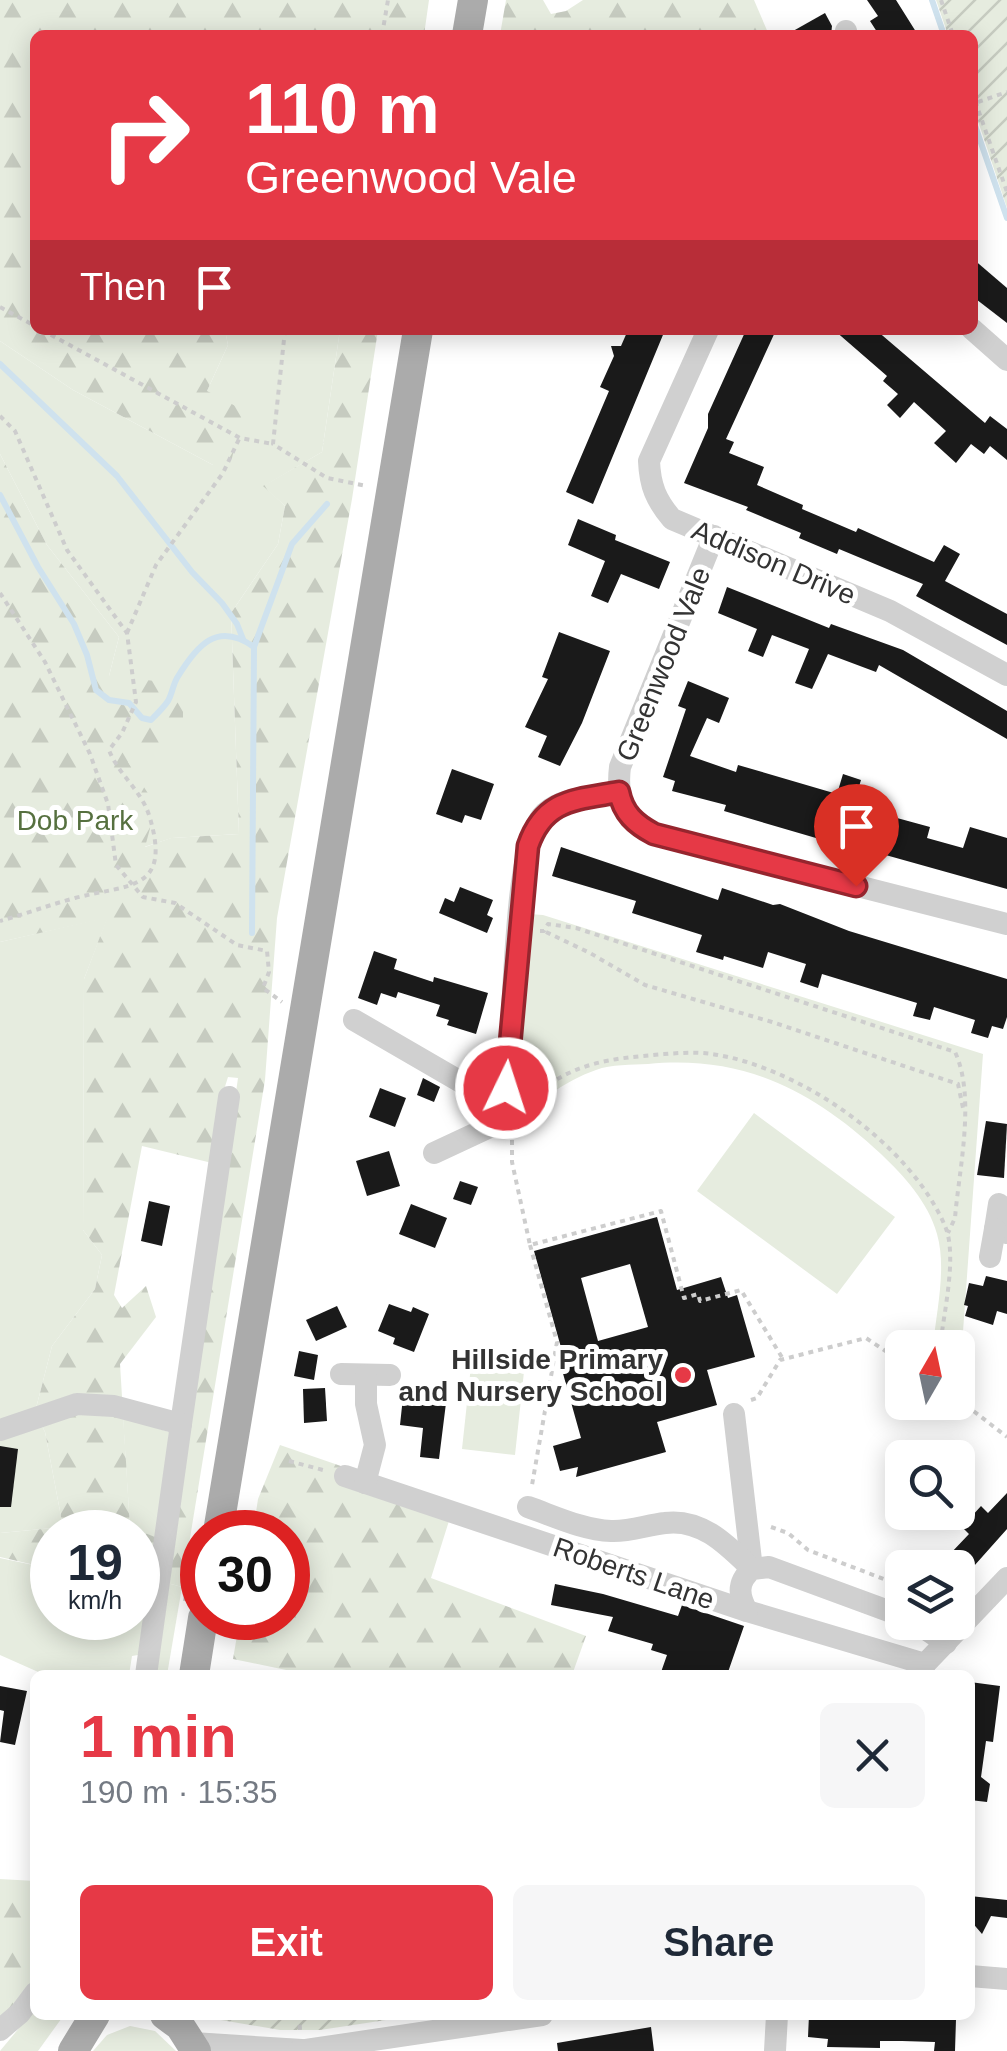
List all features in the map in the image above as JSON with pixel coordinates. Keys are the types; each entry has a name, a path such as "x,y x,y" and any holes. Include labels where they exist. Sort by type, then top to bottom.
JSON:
{"main road":[{"path":"468,30 473,0"},
{"path":"222,1510 417,335"},
{"path":"195,1670 200,1640"},
{"path":"72,2051 94,2020"},
{"path":"172,2020 194,2047"}],"street":[{"path":"978,334 1007,360"},
{"name":"Addison Drive","path":"706,335 649,460 650,481 657,501 672,518 890,611 1007,675"},
{"name":"Greenwood Vale","path":"714,536 620,767 619,792 632,820 654,834 1007,924"},
{"path":"503,1116 528,846 534,827 544,813 556,806 619,792"},
{"path":"354,1020 503,1116"},
{"path":"147,1670 229,1097"},
{"path":"434,1153 503,1116"},
{"path":"990,1257 1001,1231 999,1204"},
{"path":"341,1374 390,1375"},
{"path":"355,1479 375,1445 366,1404 366,1375"},
{"path":"0,1430 78,1404 114,1406 181,1424"},
{"path":"734,1414 752,1569 739,1588 748,1611"},
{"name":"Roberts Lane","path":"355,1479 923,1670"},
{"path":"528,1506 612,1531 677,1522 690,1524 716,1537 752,1569 768,1567 885,1610"},
{"path":"923,1670 1007,1578"},
{"path":"975,1976 1007,1979"},
{"path":"0,2030 30,2000"},
{"path":"194,2047 300,2050 512,2020"},
{"path":"776,2051 777,2020"},
{"path":"470,2027 470,2051"}],"path":[{"path":"383,30 388,0"},
{"path":"941,0 951,30"},
{"path":"978,101 1007,92"},
{"path":"978,108 1007,192"},
{"path":"0,307 30,323"},
{"path":"51,335 240,438 273,444 327,478 391,491"},
{"path":"273,444 285,335"},
{"path":"0,416 14,432 68,550 127,633 136,702 109,750 115,767 129,780 148,811 156,848 150,871 134,888 76,898 0,922"},
{"path":"127,633 156,565 223,473 240,438"},
{"path":"0,593 45,662 90,754 108,804 116,865 142,896 175,903 236,945 267,951 269,972 263,988 282,1002"},
{"path":"544,932 548,924 576,928 955,1052 964,1071 964,1112 954,1218 948,1234"},
{"path":"535,932 544,932 590,953 645,986 790,1028 958,1084 964,1112"},
{"path":"528,1506 557,1342 530,1245 503,1116 553,1081 603,1059 712,1054 814,1090 856,1120 910,1170 948,1234 950,1258 942,1330"},
{"path":"530,1245 661,1211 684,1298 698,1294 700,1300 741,1290 784,1359"},
{"path":"734,1414 732,1404 757,1398 784,1359 866,1338 885,1351"},
{"path":"975,1413 1007,1438"},
{"path":"289,1461 355,1479"},
{"path":"747,1528 778,1528 808,1550 885,1579"}],"green space":[{"path":"0,0 429,0 425,30 30,30 30,335 226,335 228,345 207,391 243,410 232,458 213,465 73,390 0,341"},
{"path":"506,0 543,0 551,14 566,11 583,0 754,0 767,30 501,30"},
{"path":"936,0 1007,0 1007,208 978,121 978,30 946,30"},
{"path":"226,335 339,335 322,452 264,486 285,506 278,544 231,613 239,834 172,838 144,847 109,676 119,637 47,545 0,454 0,341 73,390 213,465 207,391 228,345"},
{"name":"Dob Park","path":"339,335 377,335 277,918 265,1080 195,1510 180,1510 180,1586 167,1583 238,1078 228,1077 217,1112 212,1163 142,1146 114,1295 122,1308 146,1286 156,1317 120,1364 129,1510 60,1510 45,1432 35,1412 52,1346 95,1289 102,1255 83,1230 84,979 107,918 0,942 0,454 47,545 119,637 109,676 183,684 183,718 164,751 128,762 156,806 145,847 171,838 239,834 231,613 278,544 285,506 263,486 322,452"},
{"path":"529,914 543,915 983,1054 963,1330 935,1330 940,1247 933,1222 914,1190 855,1131 802,1095 775,1082 715,1065 608,1067 563,1086 513,1123"},
{"path":"108,917 84,979 83,1230 102,1255 95,1289 52,1346 35,1412 45,1432 60,1510 30,1510 30,1530 0,1533 0,942"},
{"path":"754,1113 895,1217 837,1294 697,1191"},
{"path":"473,1347 526,1353 515,1455 462,1449"},
{"path":"123,1417 169,1432 160,1539 160,1510 129,1510"},
{"path":"280,1445 454,1505 431,1578 586,1636 574,1670 286,1670 233,1659 236,1640 310,1640 310,1510 256,1510"},
{"name":"Dob Park","path":"30,1530 30,1564 0,1557 0,1533"},
{"path":"0,1558 30,1564 30,1640 146,1640 144,1654 132,1656 130,1670 34,1670 0,1655"},
{"path":"167,1583 180,1586 168,1670 155,1670"},
{"path":"0,1879 30,1881 30,1986 0,2020"},
{"path":"30,2015 30,2020 60,2020 38,2051 0,2051"},
{"path":"221,2020 386,2020 320,2030 280,2030"},
{"path":"130,2026 155,2031 176,2051 93,2051 107,2035"}],"building":[{"path":"867,0 896,0 915,30 876,30 870,21 878,16"},
{"path":"825,13 832,26 832,30 795,30"},
{"path":"978,263 1007,288 1007,323 978,301"},
{"path":"626,335 663,335 593,504 566,492 609,391 600,387 614,356 611,346 621,346"},
{"path":"744,335 774,335 726,439 734,442 729,453 764,467 757,485 803,505 802,509 856,532 858,528 934,562 944,545 960,554 945,581 1007,614 1007,645 916,596 923,584 839,549 837,554 799,538 801,533 746,510 748,507 684,483 708,428 708,414"},
{"path":"840,335 882,335 985,423 990,416 1007,429 1007,460 990,446 984,454 971,444 956,463 934,443 946,431 914,402 900,418 887,405 898,394 883,381 887,376"},
{"path":"578,519 616,535 615,540 670,562 659,589 621,574 608,603 591,596 605,561 568,545"},
{"path":"727,587 829,628 831,624 903,650 1007,711 1007,739 879,665 876,672 828,654 812,689 795,683 809,649 772,635 763,657 748,651 757,629 718,613"},
{"path":"559,632 610,651 582,723 560,766 538,757 547,736 525,727 548,679 542,677"},
{"path":"688,681 729,698 719,723 707,718 690,756 736,772 738,765 837,794 843,774 861,780 853,806 930,827 927,838 963,848 970,827 1007,838 1007,889 882,854 881,857 724,811 726,805 672,791 675,781 663,777 686,709 678,706"},
{"path":"452,769 494,784 481,820 465,815 462,823 436,814"},
{"path":"561,847 718,900 722,888 780,904 849,931 1007,979 1007,1017 1003,1029 992,1026 988,1038 971,1033 975,1020 934,1007 930,1020 913,1016 917,1003 822,974 818,988 800,982 806,964 768,952 763,968 696,952 702,935 632,913 636,901 552,876"},
{"path":"460,887 493,900 487,915 493,918 487,933 439,913 445,898 454,902"},
{"path":"374,951 397,959 394,969 488,993 476,1034 447,1025 449,1020 436,1016 440,1005 398,992 396,998 381,993 377,1005 358,998"},
{"path":"423,1078 440,1087 434,1102 417,1095"},
{"path":"380,1088 406,1098 395,1127 369,1117"},
{"path":"986,1121 1007,1124 1004,1178 977,1175"},
{"path":"389,1151 400,1186 367,1196 356,1161"},
{"path":"460,1181 478,1187 471,1205 453,1199"},
{"path":"149,1201 170,1206 162,1246 141,1241"},
{"path":"411,1204 447,1218 435,1248 399,1234"},
{"path":"657,1217 677,1290 721,1277 728,1298 737,1295 755,1357 707,1370 717,1405 657,1422 666,1452 576,1477 578,1467 560,1471 553,1446 581,1438 534,1251","holes":["630,1264 648,1327 598,1341 581,1278"]},
{"path":"986,1276 1007,1281 1007,1314 997,1311 993,1325 965,1316 969,1283 983,1286"},
{"path":"389,1304 429,1314 414,1352 393,1344 395,1338 378,1331"},
{"path":"337,1306 347,1327 316,1341 306,1320"},
{"path":"299,1351 318,1355 314,1380 294,1376"},
{"path":"325,1388 327,1421 304,1423 303,1389"},
{"path":"403,1397 446,1403 439,1459 420,1457 423,1428 400,1425"},
{"path":"0,1446 18,1449 11,1507 0,1507"},
{"path":"1007,1493 1007,1529 975,1565 975,1550 954,1550 969,1534 965,1530 975,1530 975,1513 981,1506 988,1513"},
{"path":"555,1584 678,1616 682,1605 744,1626 729,1670 662,1670 667,1655 651,1650 653,1644 608,1631 613,1617 551,1605"},
{"path":"975,1683 1000,1686 993,1742 986,1741 981,1777 990,1784 987,1802 975,1801"},
{"path":"0,1686 27,1691 15,1745 0,1742 4,1711 0,1710"},
{"path":"975,1897 1007,1900 1007,1918 991,1916 982,1934 975,1926"},
{"path":"809,2020 956,2020 955,2051 934,2051 935,2042 880,2041 880,2048 827,2047 828,2039 808,2037"},
{"path":"651,2027 654,2051 558,2051 557,2043"}],"waterway":[{"path":"932,0 942,30"},
{"path":"978,134 1007,218"},
{"path":"0,364 117,476 192,572 222,603 243,639"},
{"path":"0,495 74,624 96,690 109,700 129,703 142,718 151,720 168,701 185,666 209,640 229,636 254,647 292,544 327,504"},
{"path":"252,933 254,647"}],"place":[{"name":"Hillside Primary and Nursery School","path":"683,1375"}],"route":[{"path":"506,1088 528,846 534,827 544,813 556,806 619,792 632,820 654,834 856,886"}]}
